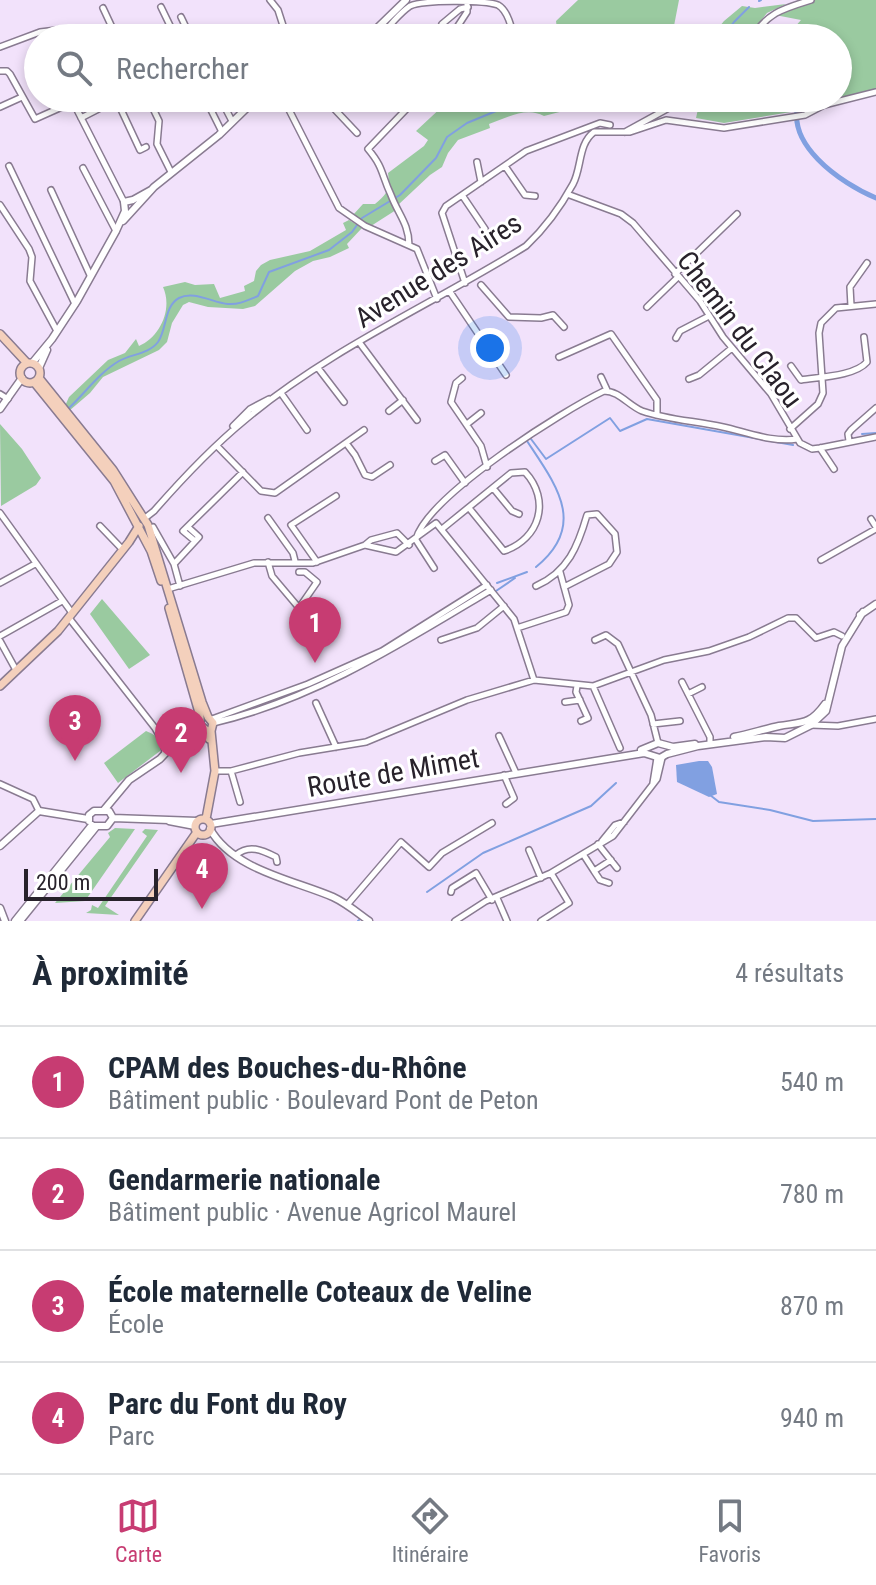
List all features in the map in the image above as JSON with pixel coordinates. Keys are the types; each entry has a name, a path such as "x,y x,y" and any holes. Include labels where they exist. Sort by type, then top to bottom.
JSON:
{"main road":[{"path":"0,334 30,365"},
{"path":"0,340 30,365"},
{"path":"30,365 28,381 114,481 132,512 159,577 207,724 211,769 206,827"},
{"path":"28,381 30,365"},
{"path":"28,381 113,470 149,522 207,724 215,771 206,827 138,921"},
{"path":"132,512 149,522"},
{"path":"0,686 71,616 129,542 149,522"},
{"path":"139,531 152,538"}],"street":[{"path":"270,0 278,10 282,24"},
{"path":"381,24 406,0"},
{"path":"761,24 774,12 811,0"},
{"path":"393,24 410,6 428,1 497,4 504,9 510,24"},
{"path":"442,24 467,4"},
{"path":"459,24 467,12 467,4"},
{"path":"161,7 169,24"},
{"path":"103,8 110,24"},
{"path":"181,17 184,24"},
{"path":"0,47 24,40"},
{"path":"0,70 10,74 24,100"},
{"path":"852,98 876,92"},
{"path":"0,107 22,97"},
{"path":"31,112 35,119 49,112"},
{"path":"78,112 127,212"},
{"path":"81,118 91,112"},
{"path":"122,112 140,150 146,147"},
{"path":"155,112 159,121 157,144 171,172"},
{"path":"212,112 222,132"},
{"path":"227,112 232,121"},
{"path":"135,203 242,112"},
{"path":"290,112 339,208 365,226 417,249 437,299"},
{"path":"337,112 357,133"},
{"path":"403,112 368,146 383,168 393,200 409,230 409,245"},
{"path":"621,132 660,112"},
{"path":"621,132 666,120 724,128 807,112"},
{"path":"465,283 442,213 446,206 526,151 600,123 610,125"},
{"name":"Avenue des Aires","path":"149,522 154,511 219,444 281,393 359,342 479,275 537,236 574,182 590,135 597,131 621,132"},
{"path":"477,162 481,182"},
{"path":"9,166 75,304"},
{"path":"505,166 525,195 535,196"},
{"path":"83,168 116,231"},
{"path":"51,190 90,275"},
{"path":"462,195 485,229"},
{"name":"Chemin du Claou","path":"565,197 627,217 700,301 732,348 771,394 797,439 804,446 820,448"},
{"path":"124,202 127,199 135,203"},
{"path":"30,365 75,304 127,212 135,210 135,203"},
{"path":"0,205 29,249 32,257 30,281 57,331"},
{"path":"647,307 737,214"},
{"path":"851,306 850,287 867,263"},
{"path":"479,275 481,285"},
{"path":"471,279 481,285 509,317 541,318 553,315 564,327"},
{"path":"450,292 506,375"},
{"path":"790,429 821,400 821,323 836,308 876,304"},
{"path":"676,338 680,331 709,316"},
{"path":"559,357 611,334 657,400 657,415"},
{"path":"791,366 801,380 854,373 867,362 864,337"},
{"path":"359,342 417,420"},
{"path":"689,379 699,375 732,348"},
{"path":"318,368 344,402"},
{"path":"601,377 607,390 638,409 752,435 797,439"},
{"path":"462,378 456,383 451,402 481,446 487,467"},
{"path":"0,409 28,381"},
{"path":"416,540 420,528 465,483 534,429 607,390"},
{"path":"281,393 307,430"},
{"path":"0,394 8,399"},
{"path":"389,411 403,400"},
{"path":"849,441 851,430 876,408"},
{"path":"467,424 481,413"},
{"path":"219,444 261,491 275,493 364,430"},
{"path":"834,469 820,448 876,437"},
{"path":"346,443 365,475 372,477 390,465"},
{"path":"435,461 445,455 465,483"},
{"path":"442,529 511,473 521,471 536,487 540,502 534,529 520,544 508,550 501,549 469,508"},
{"path":"175,562 195,541 183,531 243,472"},
{"path":"493,488 512,511 519,514"},
{"path":"317,562 291,525 336,496"},
{"path":"0,513 71,616 155,728 165,753"},
{"path":"536,586 560,572 579,543 587,515 599,515 618,540 615,557 609,564 564,587"},
{"path":"268,518 293,553 295,561"},
{"path":"821,560 876,528 871,519"},
{"path":"149,522 175,562 180,586"},
{"path":"365,545 390,553 401,550 436,523 514,619 534,680"},
{"path":"100,526 123,550"},
{"path":"168,589 208,579 237,566 268,562 317,562 397,533 409,545"},
{"path":"416,540 434,568"},
{"path":"268,562 272,576 299,608 317,582 305,572 299,572"},
{"path":"0,583 35,564"},
{"path":"517,628 566,612 569,605 560,572"},
{"path":"172,748 179,739 207,724 260,708 343,675 382,655 489,587"},
{"path":"16,670 0,639 62,601"},
{"path":"834,675 836,653 842,636 863,612 876,604"},
{"path":"441,640 477,628 504,606"},
{"path":"814,722 826,711 845,638 863,612"},
{"path":"215,771 231,771 258,762 366,742 467,700 534,680 593,686 664,660 699,654 749,637 793,617 813,637 834,632 842,636"},
{"path":"455,921 494,899 521,891 600,843 611,834 615,825 624,822 653,783 659,752 653,724 617,643 606,635 595,640"},
{"path":"682,682 710,743"},
{"path":"577,686 576,692 588,718 581,721"},
{"path":"593,686 620,748"},
{"path":"688,694 702,687"},
{"path":"565,702 580,700"},
{"path":"316,703 336,747"},
{"path":"814,722 838,726 876,719"},
{"path":"653,724 680,721"},
{"name":"Route de Mimet","path":"206,827 575,763 659,752 775,727 814,722"},
{"name":"Route de Mimet","path":"710,743 790,737 814,722"},
{"path":"104,810 129,780 207,724"},
{"path":"788,726 792,730 790,737"},
{"path":"775,727 772,733 775,738"},
{"path":"155,728 169,739 179,739"},
{"path":"499,736 516,773"},
{"path":"231,771 240,802"},
{"path":"504,775 514,798 506,804"},
{"path":"0,784 33,799 39,811 107,826 113,818"},
{"path":"0,846 39,811"},
{"path":"18,921 92,824 94,811 109,811 113,818"},
{"path":"113,818 169,821 206,827 236,855 267,873 335,898 369,921"},
{"path":"347,905 401,842 429,867 442,853 492,823"},
{"path":"600,843 617,868"},
{"path":"236,855 242,850 256,848 276,857 277,862"},
{"path":"529,850 541,878"},
{"path":"583,854 600,880 609,883"},
{"path":"594,871 611,860"},
{"path":"451,892 452,888 476,873 507,921"},
{"path":"541,921 569,903 551,873"},
{"path":"0,908 5,921"}],"green space":[{"path":"578,0 679,0 674,24 556,24"},
{"path":"812,0 876,0 876,92 852,95 852,24 797,24 801,20 775,15"},
{"path":"786,4 767,13 758,24 722,24 742,6 755,8"},
{"path":"436,112 530,112 489,124 490,128 458,140 442,167 396,210 371,226 353,215 363,204 375,204 387,190 388,173 424,146 428,140 416,131"},
{"path":"530,112 560,112 544,116"},
{"path":"697,112 791,112 724,123 696,118"},
{"path":"349,220 362,228 347,244 349,248 295,271 255,306 243,309 208,307 189,302 183,305 172,323 167,342 159,350 103,377 69,411 65,406 69,397 108,360 125,353 136,339 139,346 153,336 165,313 163,287 185,282 214,284 220,298 245,291 244,286 254,281 261,265 310,251 346,230 343,223"},
{"path":"0,424 22,449 41,478 36,485 1,506"},
{"path":"102,599 150,655 129,669 90,614"},
{"path":"146,731 159,740 160,751 118,783 104,763"},
{"path":"115,828 135,829 85,901 55,903 110,837 108,833"},
{"path":"145,829 158,830 105,906 119,915 86,913 92,905 98,908 147,836 142,832"}],"water":[{"path":"708,761 712,767 717,794 709,797 677,782 676,765"}],"waterway":[{"path":"732,24 749,7"},
{"path":"69,408 112,366 154,346 161,337 171,306 179,298 197,296 232,304 258,296 269,272 329,250 352,232 362,218 400,195 436,158 447,137 467,123 494,112"},
{"path":"798,112 799,130 818,159 847,183 876,198"},
{"path":"531,439 546,459 610,418 620,431 647,419 793,445"},
{"path":"862,434 876,433"},
{"path":"527,441 556,489 564,520 561,536 552,551 536,567"},
{"path":"497,583 527,572"},
{"path":"496,591 515,578"},
{"path":"427,892 483,853 591,806 616,783"},
{"path":"710,795 719,802 813,821 876,819"}],"place":[{"name":"CPAM des Bouches-du-Rhône","path":"315,663"},
{"name":"École maternelle Coteaux de Veline","path":"75,761"},
{"name":"Gendarmerie nationale","path":"181,773"},
{"name":"Parc du Font du Roy","path":"202,909"}]}
